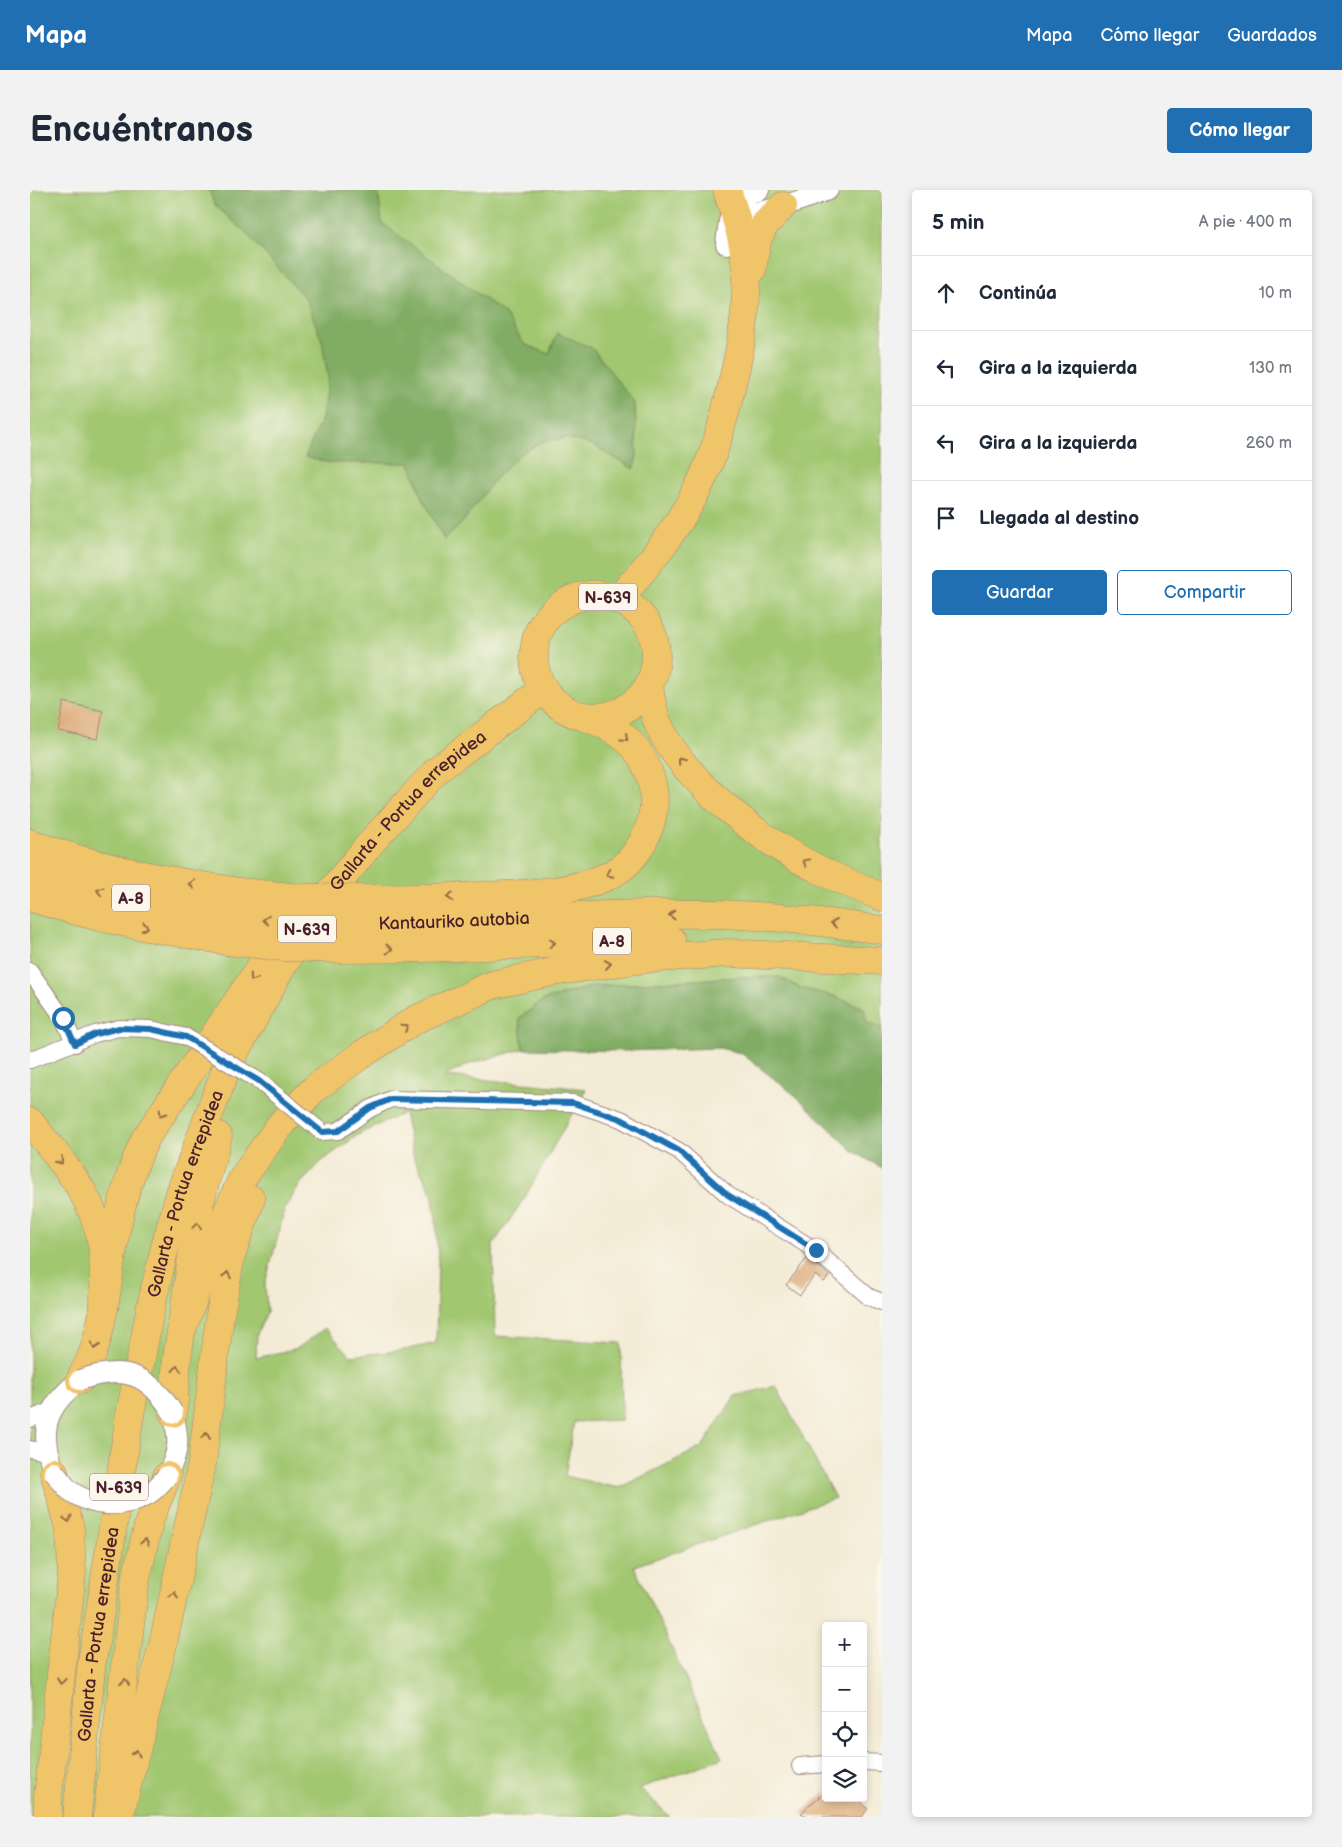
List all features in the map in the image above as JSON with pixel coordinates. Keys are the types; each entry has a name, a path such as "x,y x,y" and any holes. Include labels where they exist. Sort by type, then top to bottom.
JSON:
{"highway":[{"name":"N-639","path":"712,190 726,244 734,304 735,350 732,384"},
{"name":"N-639","path":"618,600 656,556 680,521 700,485 721,428 740,351 745,304 745,274 742,245 726,196"},
{"path":"745,304 757,240 765,224 783,206"},
{"name":"N-639","path":"583,597 607,597 618,600 637,612 650,631 654,642 656,664 649,686 634,703 618,713 601,717 582,716 571,712 560,706 544,690 539,679 534,656 539,633 548,618 561,606 583,597"},
{"path":"649,686 650,696 660,729 678,756 702,784 741,819 786,851 821,871 882,897"},
{"name":"Gallarta - Portua errepidea","path":"77,1817 92,1668 126,1439 151,1306 182,1188 226,1069 282,968 344,916 374,839 437,770 544,690"},
{"path":"80,1380 94,1352 104,1309 113,1247 124,1192 145,1139 259,969 288,933 344,916 463,897 570,890 609,876 628,862 645,839 651,820 654,802 648,770 641,756 625,737 602,722 582,716"},
{"path":"30,844 115,868 171,881 234,917"},
{"name":"Kantauriko autobia","path":"30,870 101,891 162,904 234,917 300,923 344,916 411,923 713,914 773,917 882,930"},
{"name":"Kantauriko autobia","path":"30,897 120,921 234,917"},
{"path":"173,1413 177,1359 200,1202 225,1111 251,1050 344,916"},
{"name":"Kantauriko autobia","path":"344,916 422,948 655,940 722,940 796,944 882,956"},
{"path":"183,1326 216,1237 242,1179 280,1125 315,1088 415,1020 492,985 552,972 644,958 728,952 882,961"},
{"path":"120,1817 163,1644 202,1463 220,1315 231,1255 247,1207 276,1150 319,1095 364,1053"},
{"path":"30,1122 82,1190 94,1216 102,1243 104,1309"},
{"path":"43,1458 70,1528 72,1572 48,1797 48,1817"},
{"path":"107,1817 135,1583 149,1522 167,1476"}],"street":[{"path":"726,196 738,200 746,194 759,190"},
{"path":"726,196 742,212 752,212 783,206 828,190"},
{"path":"726,196 726,244"},
{"path":"30,971 63,1018 75,1044"},
{"path":"30,1060 75,1044 95,1034 119,1028 151,1029 186,1037 259,1081 322,1132 338,1131 370,1108 391,1099 573,1103 621,1119 679,1151 728,1195 816,1250 870,1297 882,1302"},
{"path":"101,1373 123,1373 144,1380 161,1394 173,1413 178,1442 176,1456 167,1476 151,1492 132,1502 109,1505 88,1501 68,1489 43,1458 46,1431 51,1411 63,1393 80,1380 101,1373"},
{"path":"30,1419 51,1411"},
{"path":"867,1762 882,1763"},
{"path":"800,1766 822,1764"}],"green space":[{"path":"30,190 882,190 882,1028 867,1023 834,996 800,988 779,977 740,977 594,986 544,1000 519,1018 523,1049 472,1063 445,1076 586,1089 525,1197 493,1245 495,1336 621,1343 622,1420 574,1422 565,1476 619,1488 702,1447 735,1396 776,1386 835,1498 634,1566 722,1758 640,1788 670,1817 30,1817","holes":["404,1113 414,1159 432,1193 436,1220 438,1260 436,1343 404,1350 351,1356 325,1328 298,1348 256,1358 257,1334 267,1312 265,1284 286,1206 301,1183 322,1161 359,1134"]},
{"path":"209,190 378,190 382,223 505,314 524,344 549,354 557,333 592,348 635,403 637,456 634,469 593,445 566,438 541,442 519,455 495,479 463,522 444,540 423,499 410,463 330,463 305,457 322,418 328,377 322,341 306,299 244,231 214,204"},
{"path":"740,977 779,977 800,988 834,996 864,1008 867,1023 882,1028 882,1168 853,1151 796,1096 741,1053 719,1048 625,1051 523,1049 519,1018 544,1000 594,986"}],"building":[{"path":"64,702 103,711 98,739 58,731"},
{"path":"808,1257 829,1276 824,1282 815,1275 800,1295 786,1285"},
{"path":"822,1795 822,1802 861,1802 868,1808 862,1817 809,1817 801,1813"}],"route":[{"path":"63,1018 75,1044 95,1034 119,1028 151,1029 186,1037 259,1081 322,1132 338,1131 370,1108 391,1099 573,1103 621,1119 679,1151 728,1195 816,1250"}]}
